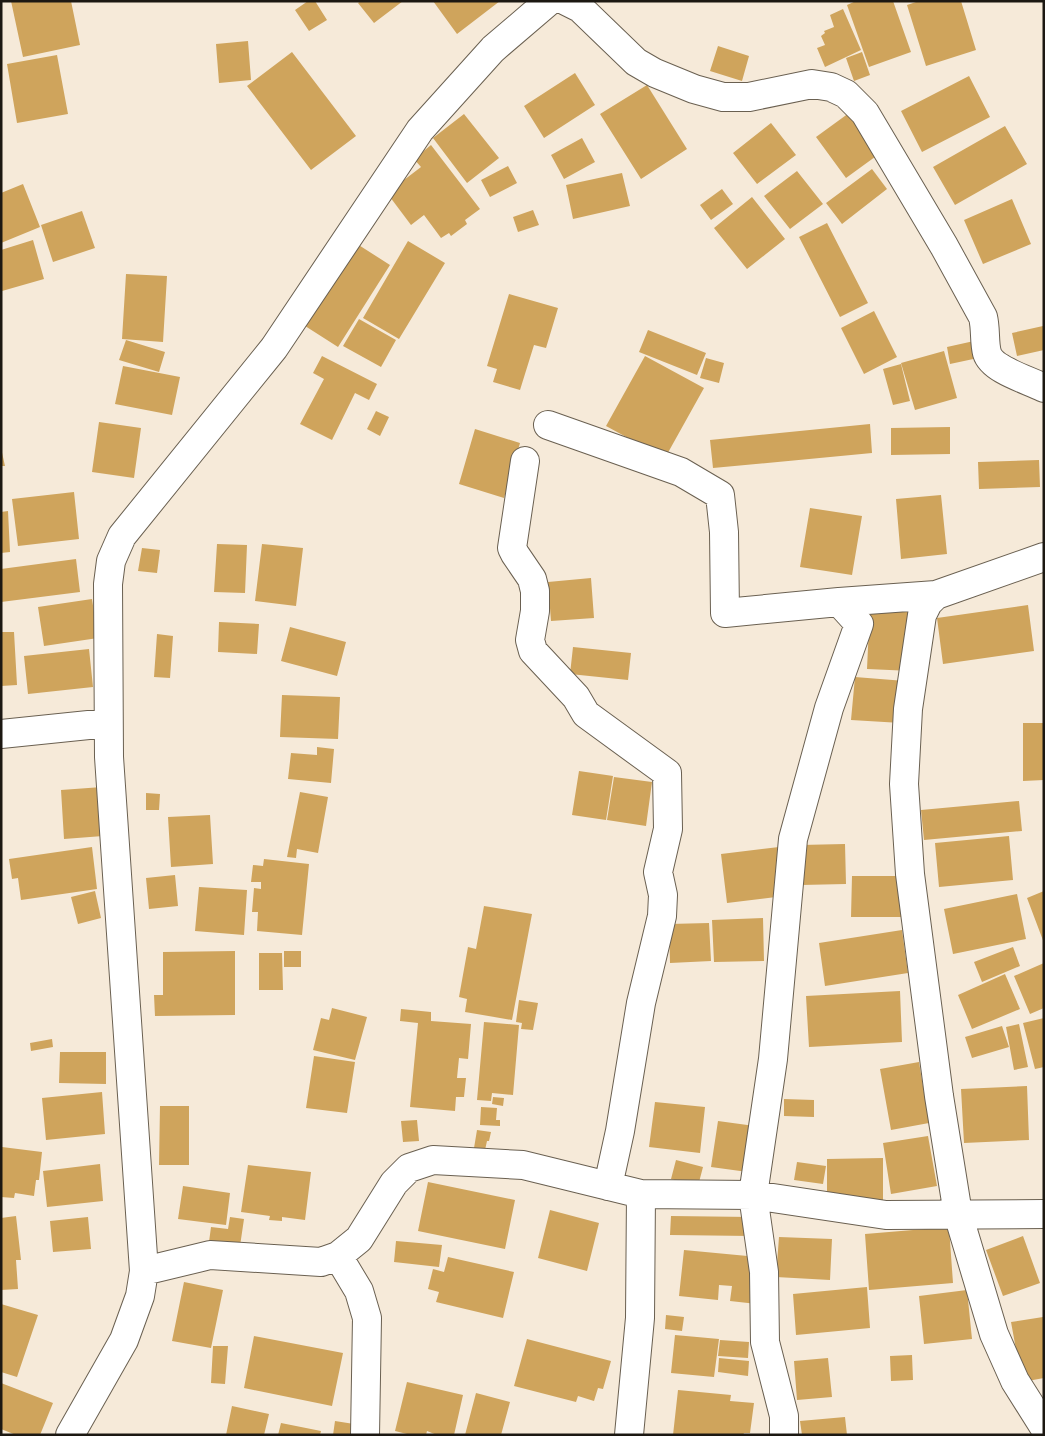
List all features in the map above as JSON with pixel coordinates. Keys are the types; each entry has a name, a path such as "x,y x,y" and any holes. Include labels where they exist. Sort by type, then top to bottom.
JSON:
{"street":[{"path":"70,1435 124,1340 140,1296 144,1271 109,757 108,584 112,561 122,536 274,348 420,130 493,49 549,1"},
{"path":"566,1 580,8 636,62 655,73 694,89 724,97 749,97 812,84 831,87 846,94 865,113 953,262 983,317 986,352 990,360 998,367 1044,388"},
{"path":"548,425 681,472 720,495 724,532 725,613 936,595 1044,557"},
{"path":"525,461 512,548 532,579 535,590 535,611 530,640 533,651 576,697 586,714 667,773 668,829 658,872 663,895 662,916 641,1003 620,1131 608,1186"},
{"path":"936,595 928,603 922,614 908,709 904,784 910,874 939,1096 958,1214 994,1334 1015,1381 1044,1427"},
{"path":"784,1435 784,1416 765,1342 764,1272 753,1195 773,1059 793,839 829,708 859,624 839,602"},
{"path":"1,734 108,723"},
{"path":"144,1271 210,1255 321,1262 338,1256 358,1239 394,1183 409,1168 433,1160 523,1165 641,1194 753,1195 886,1215 1044,1214"},
{"path":"629,1435 640,1318 641,1194"},
{"path":"338,1256 359,1291 367,1318 365,1435"}],"building":[{"path":"11,1 71,1 80,45 23,57"},
{"path":"308,1 315,1 327,20 309,31 295,10"},
{"path":"361,1 403,1 374,23 358,3"},
{"path":"433,1 500,1 457,34"},
{"path":"856,1 893,1 911,52 869,67 847,5"},
{"path":"919,1 961,1 976,50 926,66 907,5"},
{"path":"843,9 861,50 825,67 817,48 825,45 821,36 825,33 824,31 834,27 830,15"},
{"path":"248,41 251,80 219,83 216,44"},
{"path":"718,46 749,56 742,81 710,71"},
{"path":"292,52 356,136 311,170 247,86"},
{"path":"862,52 870,75 854,81 846,58"},
{"path":"57,55 68,114 17,123 7,64"},
{"path":"575,73 595,105 544,138 524,106"},
{"path":"969,76 990,117 922,152 901,111"},
{"path":"647,85 687,149 641,179 600,114"},
{"path":"849,113 879,154 846,178 816,137"},
{"path":"464,114 499,158 467,183 433,138"},
{"path":"771,123 796,155 757,184 733,153"},
{"path":"1005,126 1027,164 955,205 933,167"},
{"path":"582,138 595,162 564,179 551,155"},
{"path":"431,145 480,209 465,220 467,224 451,236 449,233 441,238 424,215 411,225 387,193 421,167 414,159"},
{"path":"508,166 517,183 490,197 481,180"},
{"path":"872,169 887,189 842,224 826,203"},
{"path":"797,171 823,204 790,229 764,196"},
{"path":"622,173 630,206 573,219 566,185"},
{"path":"23,184 40,227 1,243 1,193"},
{"path":"722,189 733,204 711,220 700,205"},
{"path":"752,197 785,239 747,269 714,228"},
{"path":"1012,199 1031,244 983,264 964,220"},
{"path":"533,210 539,225 518,232 513,217"},
{"path":"82,211 95,248 53,262 41,225"},
{"path":"827,223 868,303 840,317 799,237"},
{"path":"33,240 44,279 2,291 1,250"},
{"path":"408,241 445,263 399,339 363,318"},
{"path":"354,242 390,265 338,347 302,324"},
{"path":"126,274 167,276 163,342 122,339"},
{"path":"509,294 558,308 546,348 534,345 520,390 493,382 497,369 487,366"},
{"path":"874,311 897,357 864,374 841,328"},
{"path":"359,319 396,340 381,367 343,346"},
{"path":"1043,326 1044,350 1017,356 1012,333"},
{"path":"648,330 706,353 697,375 639,352"},
{"path":"126,340 165,352 159,372 119,360"},
{"path":"974,341 978,358 950,364 947,347"},
{"path":"944,351 957,398 915,410 901,363"},
{"path":"322,356 377,384 369,400 355,393 332,440 300,424 324,379 313,373"},
{"path":"645,356 704,388 665,458 606,426"},
{"path":"706,358 724,363 719,383 700,378"},
{"path":"901,364 910,401 893,405 883,369"},
{"path":"123,366 180,377 172,415 115,404"},
{"path":"376,411 389,417 380,436 367,429"},
{"path":"99,422 141,428 134,478 92,472"},
{"path":"870,424 872,453 713,468 710,440"},
{"path":"950,427 950,454 891,455 891,428"},
{"path":"475,429 520,443 504,498 459,484"},
{"path":"1,448 5,466 1,466"},
{"path":"1039,460 1040,487 979,489 978,462"},
{"path":"74,492 79,539 18,546 12,499"},
{"path":"941,495 947,554 901,559 896,499"},
{"path":"810,508 862,516 852,575 800,567"},
{"path":"8,511 10,552 1,553 1,512"},
{"path":"217,544 247,545 245,593 214,592"},
{"path":"262,544 303,548 296,606 255,601"},
{"path":"142,548 160,550 157,573 138,571"},
{"path":"76,559 80,592 1,602 1,569"},
{"path":"591,578 594,618 551,621 548,582"},
{"path":"92,599 98,638 44,646 38,607"},
{"path":"870,604 914,605 912,671 867,669"},
{"path":"1028,605 1034,651 943,664 937,618"},
{"path":"219,622 259,624 257,654 218,652"},
{"path":"290,627 346,642 337,676 281,661"},
{"path":"1,632 14,632 17,685 1,686"},
{"path":"157,634 173,636 170,678 154,677"},
{"path":"573,647 631,653 628,680 570,674"},
{"path":"89,649 93,687 28,694 24,656"},
{"path":"855,677 905,681 901,723 851,720"},
{"path":"282,695 340,697 338,739 280,737"},
{"path":"1023,723 1044,723 1044,780 1023,781"},
{"path":"317,747 334,749 331,783 288,779 291,753 317,755"},
{"path":"579,771 613,776 606,820 572,815"},
{"path":"614,777 652,782 646,826 607,820"},
{"path":"102,787 103,836 64,839 61,790"},
{"path":"300,792 328,797 318,853 297,849 296,858 287,857"},
{"path":"146,793 160,794 159,810 146,810"},
{"path":"1019,801 1022,831 924,840 921,810"},
{"path":"210,815 213,864 171,867 168,817"},
{"path":"1009,836 1013,880 939,887 935,843"},
{"path":"845,844 846,884 801,885 800,845"},
{"path":"92,847 97,889 21,900 18,878 12,879 9,859"},
{"path":"779,847 784,896 727,903 721,854"},
{"path":"264,859 309,864 302,935 257,931 258,912 252,912 254,888 261,889 261,882 251,882 253,865 263,866"},
{"path":"175,875 178,906 149,909 146,878"},
{"path":"852,876 902,876 901,917 851,917"},
{"path":"199,887 247,890 244,935 195,931"},
{"path":"95,891 101,918 78,924 71,897"},
{"path":"1044,891 1044,943 1027,898"},
{"path":"1017,894 1026,939 953,954 944,909"},
{"path":"484,906 532,914 512,1020 465,1012 467,999 459,997 468,947 476,949"},
{"path":"763,918 764,961 714,962 712,920"},
{"path":"709,923 711,961 670,963 669,924"},
{"path":"902,930 908,973 825,986 819,943"},
{"path":"1013,947 1020,966 982,982 974,962"},
{"path":"235,951 235,1015 155,1016 154,995 163,995 163,952"},
{"path":"284,951 301,951 301,967 284,967"},
{"path":"259,953 282,953 283,990 259,990"},
{"path":"1044,963 1044,1008 1030,1014 1014,976"},
{"path":"1005,974 1020,1009 972,1029 958,995"},
{"path":"900,991 902,1042 809,1047 806,996"},
{"path":"519,1000 538,1003 533,1030 521,1029 522,1023 516,1022"},
{"path":"332,1008 367,1017 355,1060 313,1050 321,1018 329,1020"},
{"path":"401,1009 431,1012 431,1021 471,1024 468,1059 459,1058 457,1078 466,1078 464,1097 456,1097 455,1111 410,1107 418,1023 400,1021"},
{"path":"1044,1018 1044,1067 1035,1069 1023,1023"},
{"path":"484,1022 519,1025 513,1095 492,1093 491,1101 477,1100"},
{"path":"1019,1024 1028,1067 1014,1070 1006,1027"},
{"path":"1002,1026 1009,1047 972,1058 965,1037"},
{"path":"52,1039 53,1047 31,1051 30,1043"},
{"path":"60,1052 106,1052 106,1084 59,1083"},
{"path":"314,1056 355,1062 347,1113 306,1108"},
{"path":"919,1062 929,1123 891,1130 880,1069"},
{"path":"1027,1086 1029,1140 964,1143 961,1089"},
{"path":"102,1092 105,1134 46,1140 42,1098"},
{"path":"493,1097 504,1098 503,1106 492,1104"},
{"path":"784,1099 814,1100 814,1117 784,1116"},
{"path":"655,1102 705,1107 700,1153 649,1147"},
{"path":"160,1106 189,1106 189,1165 159,1165"},
{"path":"481,1107 497,1108 496,1120 500,1120 500,1126 480,1125"},
{"path":"417,1120 419,1141 403,1142 401,1121"},
{"path":"718,1121 762,1127 755,1173 711,1167"},
{"path":"477,1130 491,1132 485,1150 474,1148"},
{"path":"928,1136 937,1186 891,1194 883,1143"},
{"path":"2,1147 42,1152 39,1180 36,1180 34,1196 15,1193 14,1198 1,1197"},
{"path":"883,1158 883,1201 827,1202 827,1159"},
{"path":"676,1160 703,1167 698,1186 671,1179"},
{"path":"797,1162 826,1166 823,1184 794,1180"},
{"path":"100,1164 103,1201 47,1207 43,1171"},
{"path":"248,1165 311,1172 305,1220 282,1217 282,1221 269,1220 270,1216 241,1212"},
{"path":"428,1182 515,1200 505,1249 418,1231"},
{"path":"183,1186 230,1193 226,1225 178,1219"},
{"path":"550,1210 599,1223 587,1271 538,1258"},
{"path":"16,1216 21,1260 16,1260 18,1289 1,1290 1,1218"},
{"path":"671,1216 752,1217 751,1236 670,1235"},
{"path":"88,1217 91,1249 53,1252 50,1221"},
{"path":"230,1217 244,1219 240,1246 209,1242 211,1227 228,1229"},
{"path":"949,1227 953,1283 869,1290 865,1234"},
{"path":"1023,1236 1040,1283 1003,1296 986,1250"},
{"path":"779,1237 832,1239 830,1280 776,1277"},
{"path":"396,1241 442,1245 439,1267 394,1262"},
{"path":"684,1250 758,1257 757,1304 730,1301 732,1286 719,1285 718,1300 679,1296"},
{"path":"448,1257 514,1272 503,1318 436,1302 439,1292 428,1289 433,1269 444,1272"},
{"path":"184,1282 223,1290 211,1348 172,1341"},
{"path":"867,1287 870,1328 796,1335 793,1294"},
{"path":"967,1290 972,1339 924,1344 919,1296"},
{"path":"1,1304 38,1315 17,1377 1,1372"},
{"path":"666,1315 684,1317 682,1331 665,1329"},
{"path":"1043,1317 1044,1378 1022,1382 1011,1322"},
{"path":"675,1335 719,1339 714,1377 671,1373"},
{"path":"254,1336 343,1353 332,1406 244,1388"},
{"path":"527,1339 611,1361 603,1389 598,1388 594,1401 578,1396 576,1402 514,1386"},
{"path":"720,1340 749,1342 748,1358 718,1356"},
{"path":"213,1346 228,1346 225,1384 211,1383"},
{"path":"912,1355 913,1380 891,1381 890,1356"},
{"path":"719,1358 749,1361 748,1376 718,1372"},
{"path":"828,1358 832,1397 797,1400 794,1361"},
{"path":"407,1382 463,1395 454,1435 437,1435 427,1431 426,1435 411,1435 395,1431"},
{"path":"1,1383 53,1403 40,1435 16,1435 1,1429"},
{"path":"678,1390 731,1395 730,1401 754,1403 750,1433 744,1433 743,1435 673,1435"},
{"path":"476,1393 510,1402 501,1435 465,1435"},
{"path":"232,1406 269,1414 264,1435 226,1435"},
{"path":"845,1417 847,1435 802,1435 800,1421"},
{"path":"335,1421 354,1424 353,1435 333,1435"},
{"path":"281,1423 321,1431 320,1435 278,1435"}]}
